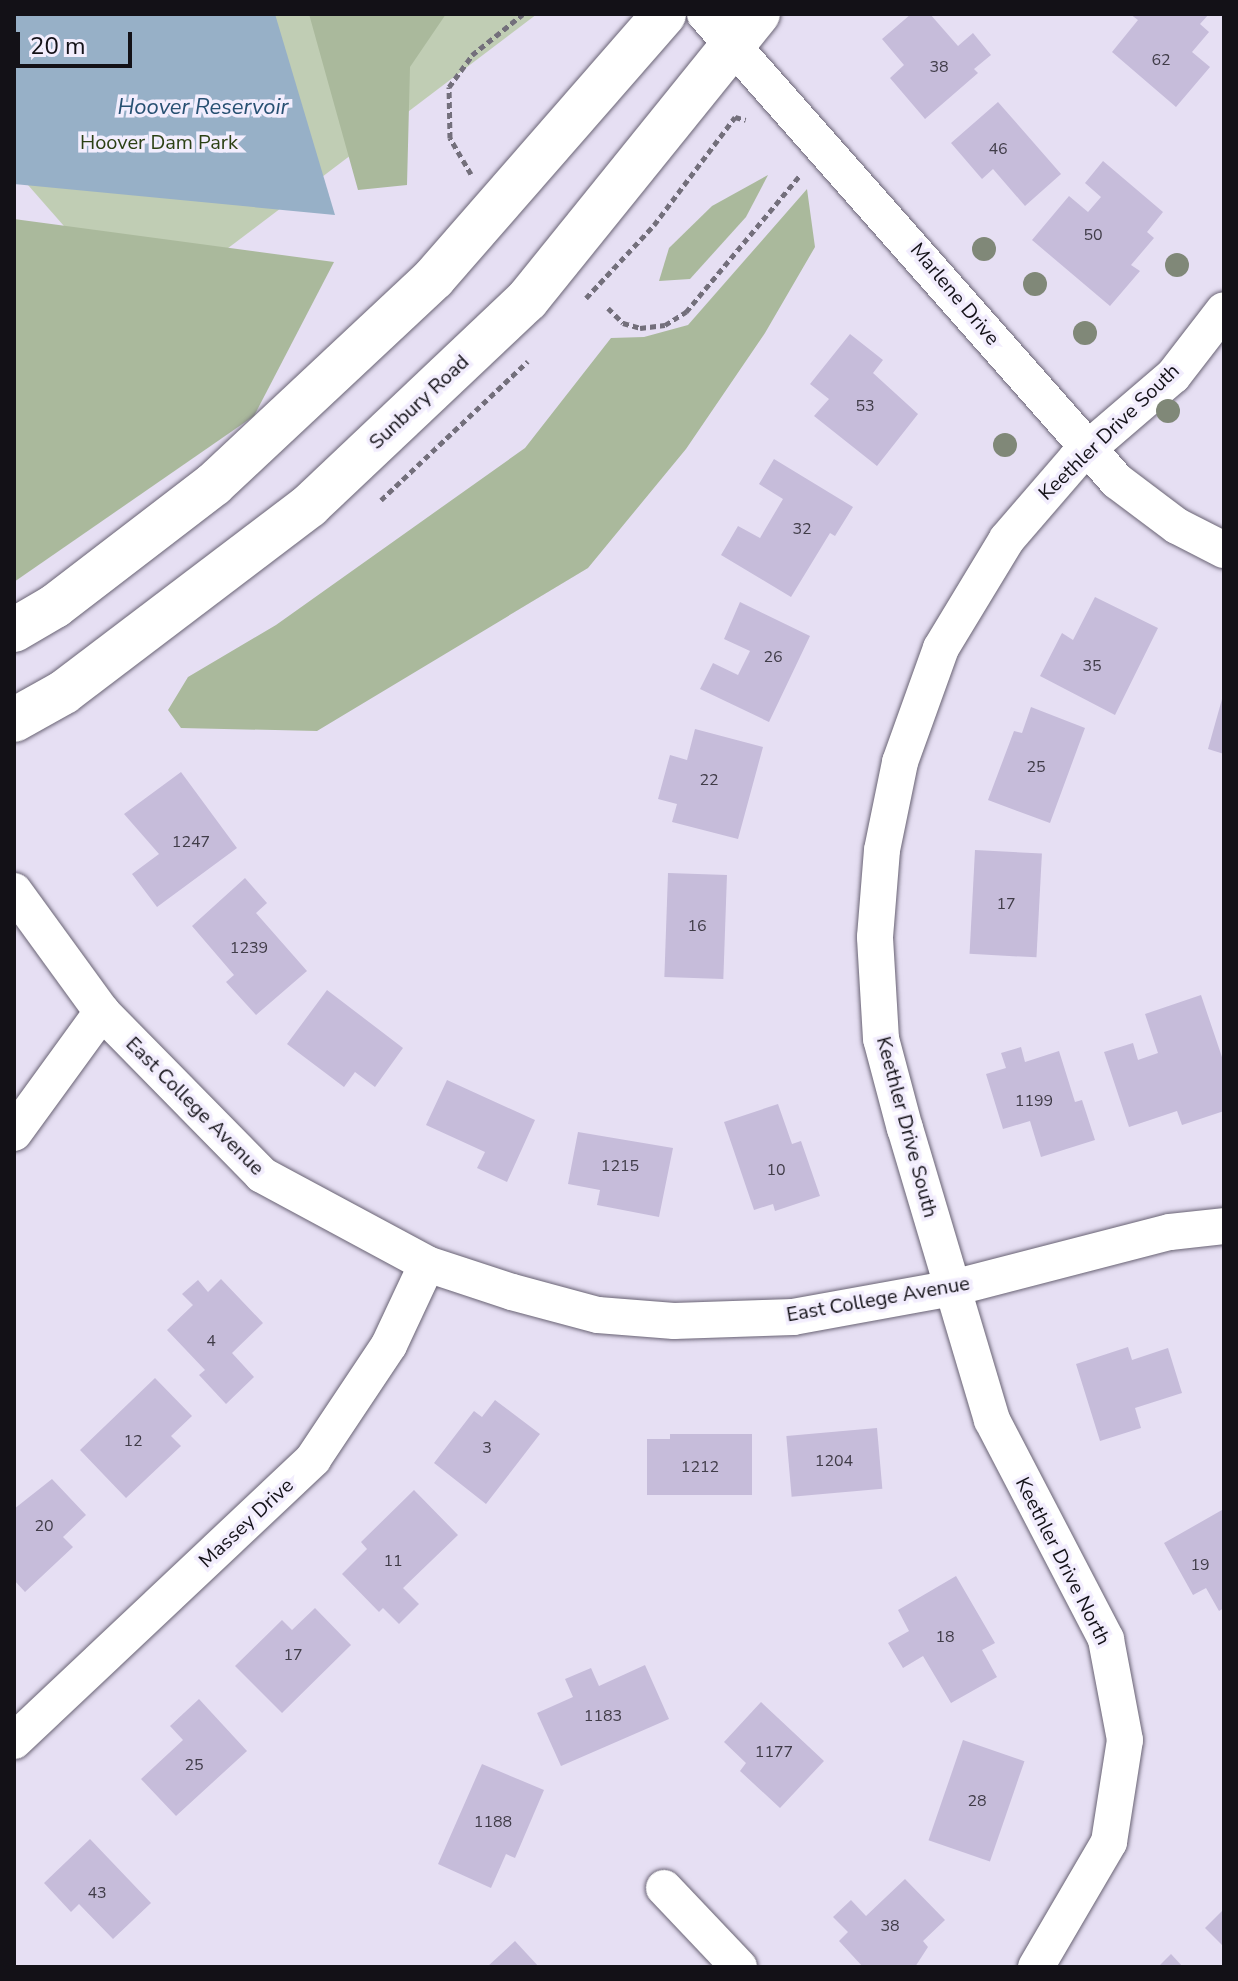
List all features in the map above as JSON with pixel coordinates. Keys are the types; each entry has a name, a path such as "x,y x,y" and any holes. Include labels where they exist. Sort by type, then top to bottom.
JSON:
{"main road":[{"path":"14,630 55,606 214,484 434,278 664,14"},
{"name":"Sunbury Road","path":"14,720 64,692 309,506 527,300 747,30"}],"street":[{"name":"Marlene Drive","path":"705,14 747,30 1117,481 1177,526 1224,550"},
{"name":"Keethler Drive South","path":"953,1288 881,1039 875,937 882,850 900,762 941,648 1021,519 1089,448 1173,376 1224,310"},
{"name":"East College Avenue","path":"14,891 102,1012 262,1175 427,1264 598,1315 674,1321 793,1317 953,1288 1170,1232 1224,1226"},
{"path":"14,1133 102,1012"},
{"name":"Massey Drive","path":"14,1741 313,1459 389,1345 427,1264"},
{"name":"Keethler Drive North","path":"953,1288 992,1420 1106,1639 1125,1740 1109,1842 1036,1967"},
{"path":"664,1888 739,1967"}],"path":[{"path":"478,185 450,138 449,87 472,55 523,14"},
{"path":"608,308 623,323 640,328 665,325 686,312 806,168"}],"green space":[{"name":"Hoover Dam Park","path":"14,14 537,14 141,314 14,169"},
{"path":"309,14 446,14 410,67 407,185 358,190"},
{"path":"768,175 746,217 690,279 659,281 669,248 712,206"},
{"path":"807,189 815,247 765,333 686,449 588,568 317,731 181,728 168,710 188,677 276,625 525,448 611,338 644,337 688,325"},
{"path":"14,219 334,262 254,416 14,582"}],"water":[{"name":"Hoover Reservoir","path":"14,14 275,14 335,215 14,184"}],"building":[{"path":"911,14 930,14 958,46 973,33 991,55 974,69 978,73 925,119 890,78 904,65 882,39"},
{"path":"1130,14 1209,14 1200,24 1209,32 1192,52 1210,67 1176,107 1112,52 1138,20"},
{"path":"998,102 1061,174 1025,206 993,169 982,179 951,143"},
{"path":"1103,161 1163,212 1147,232 1154,238 1131,265 1140,271 1110,306 1032,240 1069,196 1088,212 1101,197 1085,183"},
{"path":"850,334 883,360 873,373 918,414 877,466 814,416 829,399 810,384"},
{"path":"774,459 853,507 835,536 830,533 791,597 721,555 738,526 760,538 783,499 759,484"},
{"path":"1095,597 1158,628 1115,715 1040,676 1062,633 1073,640"},
{"path":"740,602 810,636 769,722 700,689 713,663 738,675 750,651 724,639"},
{"path":"1224,692 1224,754 1208,749"},
{"path":"1031,707 1085,728 1050,823 988,800 1014,731 1022,733"},
{"path":"695,729 763,747 738,839 672,822 677,804 658,799 670,755 687,760"},
{"path":"181,772 237,848 157,907 132,874 159,854 124,814"},
{"path":"975,850 1042,854 1036,957 970,954"},
{"path":"668,873 727,875 723,979 664,977"},
{"path":"245,878 267,903 256,913 307,971 256,1015 226,982 234,975 192,926"},
{"path":"327,990 403,1048 375,1087 355,1072 344,1087 287,1044"},
{"path":"1201,995 1224,1063 1224,1111 1182,1125 1177,1111 1129,1127 1104,1052 1133,1043 1138,1060 1158,1053 1145,1014"},
{"path":"1021,1047 1025,1062 1059,1051 1075,1102 1082,1100 1095,1140 1041,1157 1030,1121 1003,1129 986,1074 1006,1068 1001,1053"},
{"path":"447,1080 535,1120 507,1182 477,1168 485,1152 426,1125"},
{"path":"778,1104 792,1144 801,1141 820,1196 775,1211 773,1204 754,1210 724,1122"},
{"path":"578,1132 673,1148 659,1217 597,1205 600,1190 568,1184"},
{"path":"221,1279 263,1323 232,1353 254,1377 226,1404 199,1375 205,1370 167,1330 193,1305 182,1294 198,1280 208,1292"},
{"path":"1128,1347 1132,1360 1168,1348 1182,1393 1135,1408 1141,1428 1100,1441 1076,1364"},
{"path":"155,1378 192,1416 171,1436 181,1446 126,1498 80,1450"},
{"path":"495,1400 540,1434 486,1504 434,1463 474,1411 482,1417"},
{"path":"877,1428 882,1489 792,1497 786,1436"},
{"path":"670,1434 752,1434 752,1495 647,1495 647,1439 670,1439"},
{"path":"52,1479 86,1515 63,1537 73,1547 25,1592 14,1580 14,1509"},
{"path":"414,1490 458,1535 403,1588 419,1604 399,1624 383,1608 379,1612 342,1574 367,1549 361,1542"},
{"path":"1222,1510 1224,1608 1219,1611 1206,1588 1193,1595 1164,1543"},
{"path":"956,1576 995,1643 982,1650 997,1677 951,1703 923,1656 903,1668 888,1643 909,1631 898,1610"},
{"path":"315,1608 351,1645 282,1713 235,1666 282,1620 292,1630"},
{"path":"645,1665 669,1719 561,1766 537,1713 573,1697 565,1679 591,1668 599,1686"},
{"path":"199,1699 247,1751 176,1816 141,1779 183,1740 170,1726"},
{"path":"761,1702 824,1761 780,1808 740,1771 746,1763 724,1742"},
{"path":"963,1740 1024,1761 990,1861 928,1840"},
{"path":"482,1764 544,1790 515,1858 506,1854 491,1888 438,1864"},
{"path":"90,1839 151,1903 113,1939 79,1904 71,1912 44,1883"},
{"path":"905,1879 945,1920 923,1941 928,1947 915,1967 863,1967 839,1941 848,1932 833,1917 851,1900 866,1916"},
{"path":"1224,1909 1224,1947 1205,1928"},
{"path":"515,1941 539,1967 487,1967"},
{"path":"1171,1954 1183,1967 1158,1967"}]}
